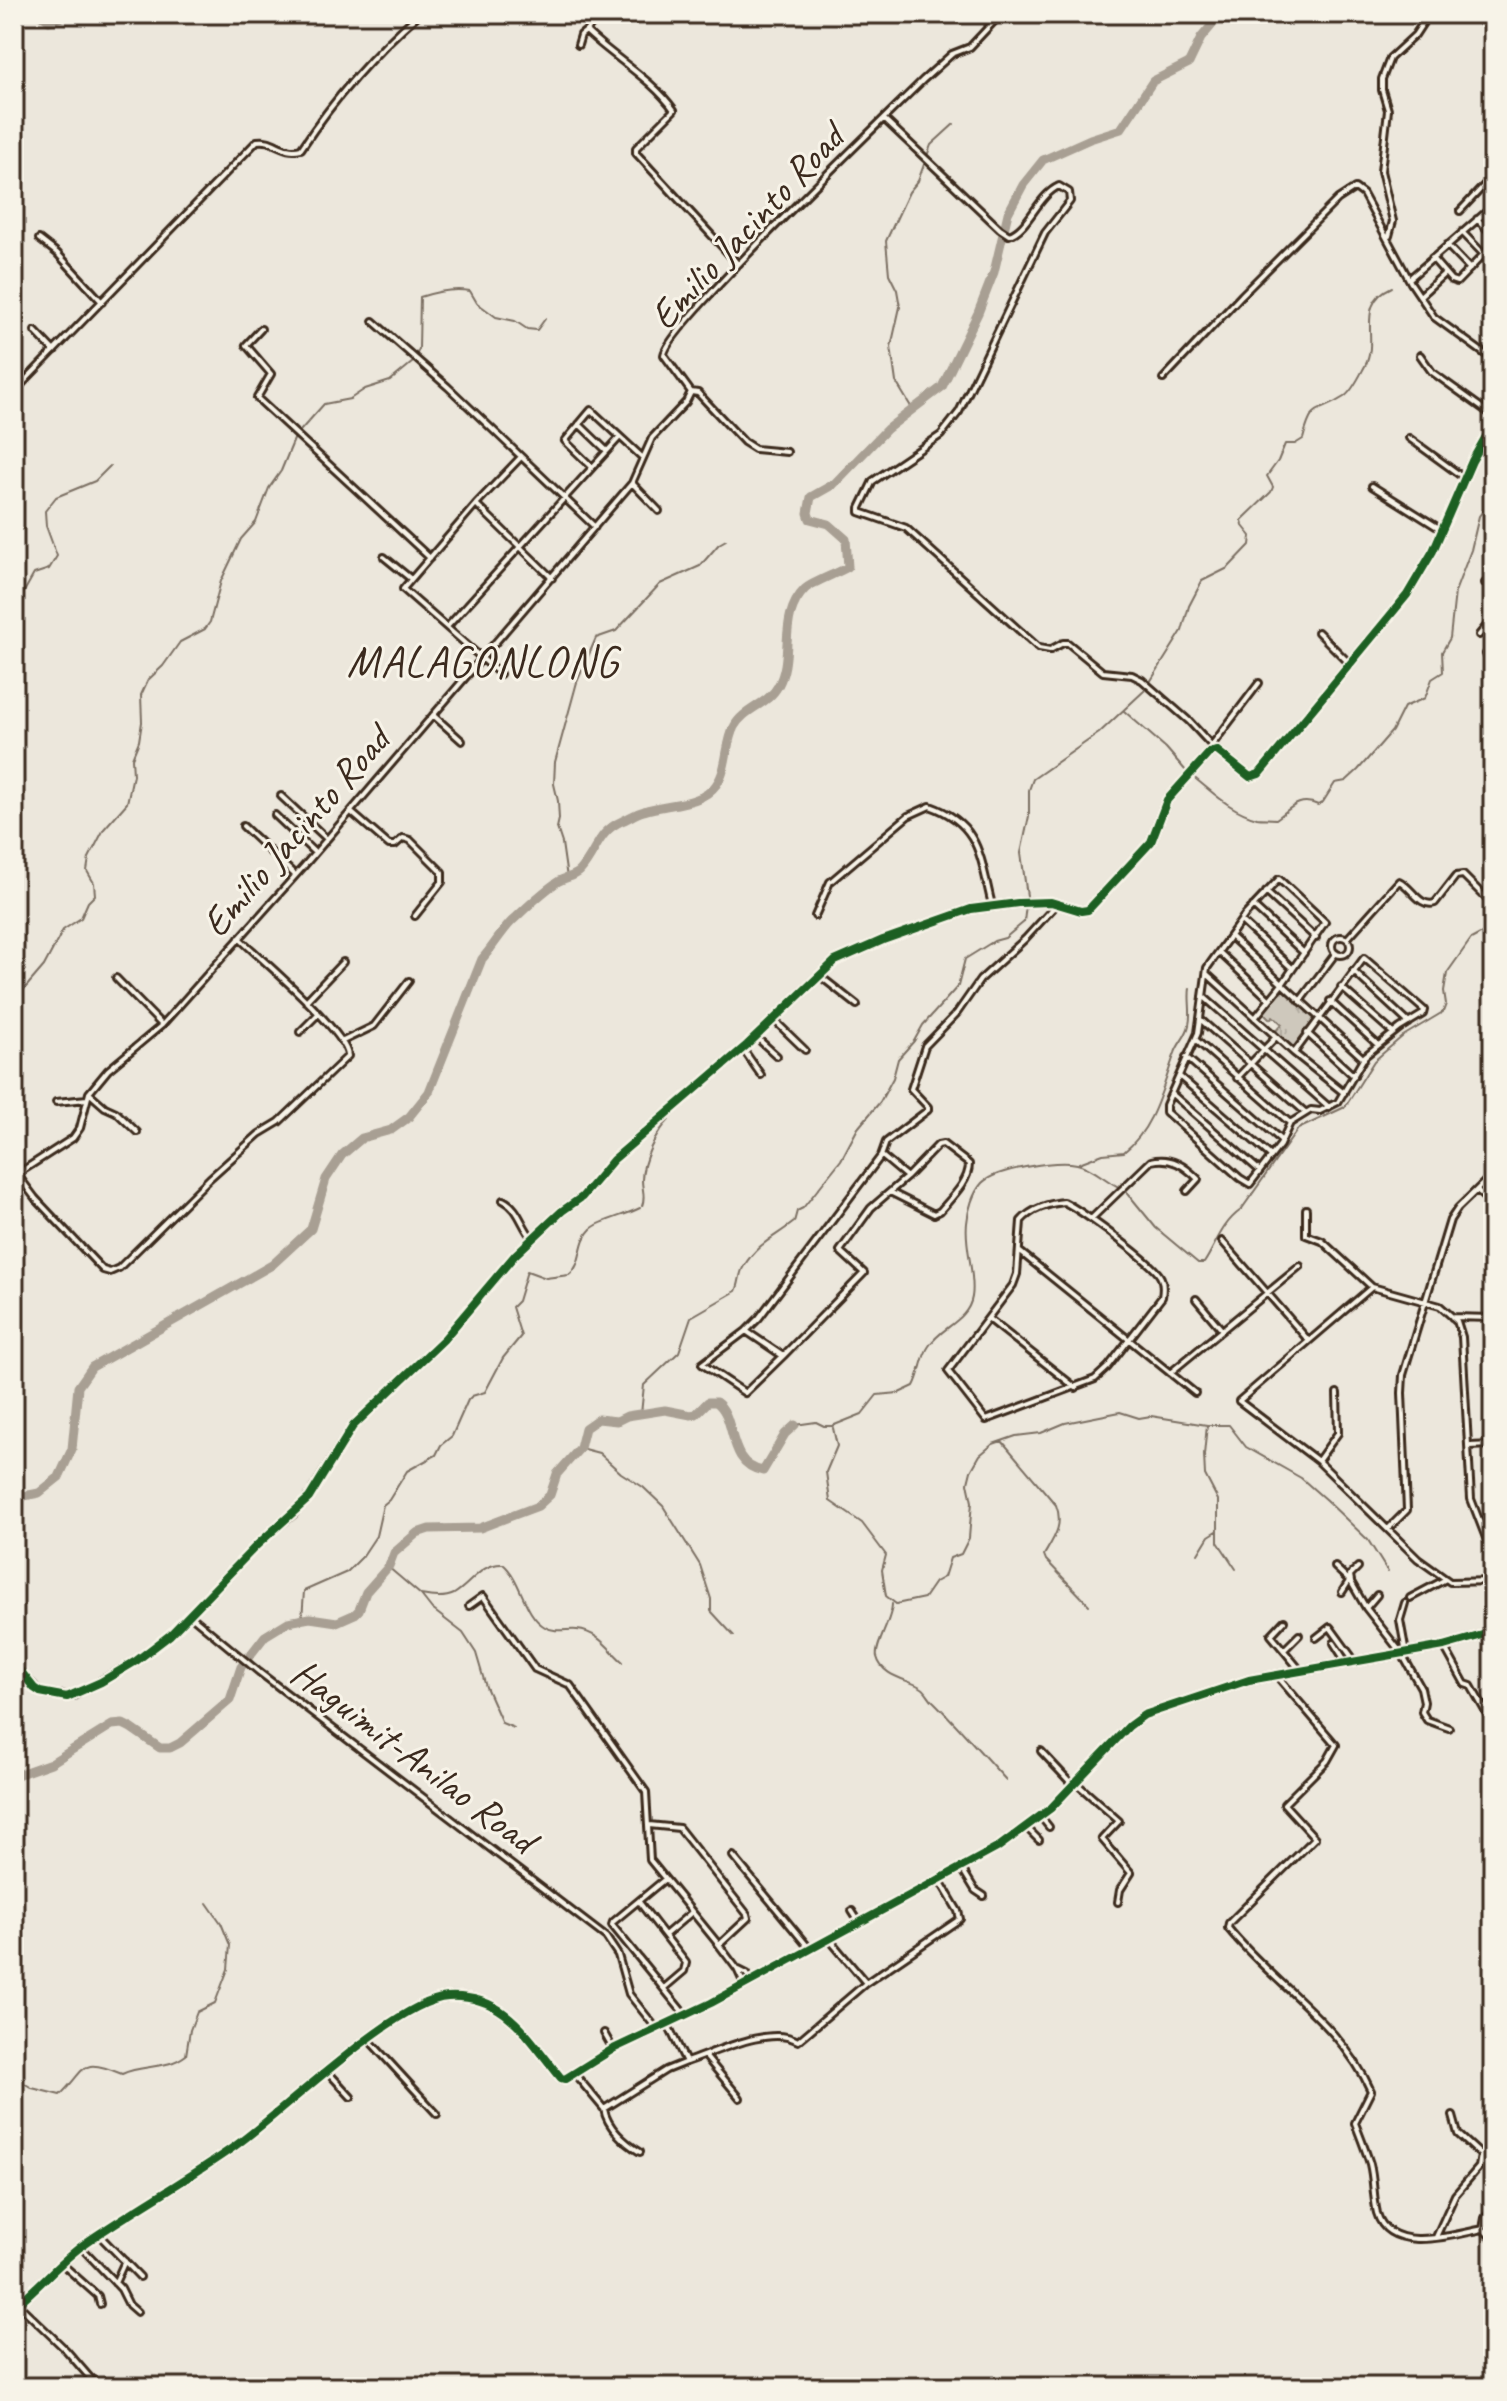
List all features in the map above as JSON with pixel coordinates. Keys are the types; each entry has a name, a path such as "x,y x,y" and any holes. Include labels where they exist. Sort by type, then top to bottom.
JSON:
{"street":[{"path":"14,392 257,141 266,139 284,150 301,149 327,109 419,14"},
{"path":"578,45 581,35 601,14"},
{"name":"Emilio Jacinto Road","path":"16,1175 73,1138 80,1128 88,1096 108,1070 162,1025 351,812 632,483 652,438 686,402 691,392 666,360 664,349 738,264 946,58 978,41 1001,14"},
{"path":"1476,14 1493,34"},
{"path":"1388,237 1393,221 1381,171 1388,110 1382,79 1390,58 1415,35 1428,15"},
{"path":"586,31 631,71 651,83 674,109 674,113 636,148 636,153 738,264"},
{"path":"884,119 1003,231 1015,233 1051,190 1059,186 1069,192 1070,201 1045,233 959,412 941,435 873,481 860,512 906,528 1039,648 1050,650 1068,643 1103,672 1132,675 1145,683 1189,721 1214,748 1250,777 1255,777 1407,595 1493,424"},
{"path":"1460,211 1493,176"},
{"path":"1163,379 1242,295 1349,190 1355,188 1362,191 1409,279 1439,322 1493,360"},
{"path":"1409,279 1493,206 1487,199"},
{"path":"1477,219 1493,235"},
{"path":"1462,232 1493,264"},
{"path":"39,239 50,246 102,302"},
{"path":"1447,245 1470,269"},
{"path":"1432,258 1457,282 1484,254"},
{"path":"1420,296 1445,273"},
{"path":"373,321 595,527"},
{"path":"261,329 246,345 271,374 257,398 430,558"},
{"path":"35,331 54,351"},
{"path":"1420,355 1432,372 1493,416"},
{"path":"691,392 698,393 744,442 755,449 787,452"},
{"path":"592,467 565,441 591,410 643,458"},
{"path":"579,424 607,451"},
{"path":"447,627 620,437"},
{"path":"1409,438 1464,478"},
{"path":"500,674 403,589 521,457"},
{"path":"632,483 659,511"},
{"path":"1372,486 1442,530"},
{"path":"476,504 552,578"},
{"path":"384,557 411,579"},
{"path":"1485,583 1493,590"},
{"path":"1479,635 1493,618"},
{"path":"1318,632 1350,664"},
{"path":"1486,654 1493,646"},
{"path":"14,1656 15,1664 34,1688 51,1695 74,1696 136,1661 170,1635 256,1546 294,1514 314,1489 353,1426 444,1339 515,1255 562,1211 582,1197 613,1160 743,1049 835,961 883,940 971,909 1033,903 1088,910 1151,842 1167,800 1214,748 1259,683"},
{"path":"433,715 462,741"},
{"path":"281,796 327,839"},
{"path":"815,916 830,882 908,816 930,806 948,812 976,839 992,906"},
{"path":"351,812 389,845 395,845 403,838 410,840 442,872 442,882 415,916"},
{"path":"275,815 315,853"},
{"path":"243,826 295,875"},
{"path":"1347,939 1399,881 1430,905 1459,874 1493,905"},
{"path":"1255,1018 1325,922 1279,879 1241,921 1206,973 1196,1040 1166,1105 1169,1116 1249,1184 1272,1156 1290,1123 1306,1113 1329,1107 1342,1098 1364,1059 1393,1033 1423,1014 1424,1010 1364,958 1294,1053"},
{"path":"1266,892 1316,938"},
{"path":"890,1192 934,1214 958,1188 970,1168 969,1164 943,1144 938,1145 871,1208 840,1251 864,1273 745,1393 702,1364 746,1331 790,1279 881,1156 886,1142 928,1110 911,1089 925,1046 957,1013 980,980 1025,939 1057,904"},
{"path":"1253,906 1304,953"},
{"path":"1241,921 1293,969"},
{"path":"1230,936 1364,1059"},
{"path":"16,1175 103,1270 110,1272 119,1268 221,1168 259,1134 279,1122 348,1056 343,1041 239,938"},
{"path":"1300,1001 1336,953 1347,952 1350,945 1347,939 1334,940 1336,953"},
{"path":"1219,952 1269,999"},
{"path":"306,1001 343,962"},
{"path":"1353,971 1409,1023"},
{"path":"1206,973 1294,1053 1344,1093"},
{"path":"820,976 857,1005"},
{"path":"116,978 162,1025"},
{"path":"343,1041 374,1026 409,981"},
{"path":"1341,987 1393,1033"},
{"path":"1203,996 1329,1107"},
{"path":"1330,1001 1378,1045"},
{"path":"300,1032 318,1014"},
{"path":"1200,1019 1306,1113"},
{"path":"774,1020 805,1050"},
{"path":"1307,1033 1354,1076"},
{"path":"756,1037 777,1056"},
{"path":"1237,1078 1276,1037"},
{"path":"1196,1040 1290,1123"},
{"path":"743,1049 761,1075"},
{"path":"1186,1057 1282,1141"},
{"path":"1179,1076 1272,1156"},
{"path":"1172,1094 1261,1172"},
{"path":"56,1102 88,1096 116,1112 137,1132"},
{"path":"881,1156 907,1177"},
{"path":"1091,1219 1151,1161 1160,1159 1184,1166 1198,1179 1187,1191"},
{"path":"1388,1529 1407,1510 1403,1375 1424,1301 1450,1220 1493,1174"},
{"path":"1476,1190 1493,1205"},
{"path":"503,1200 514,1206 523,1228 532,1238"},
{"path":"1064,1202 1091,1219 1158,1273 1162,1279 1162,1297 1103,1374 1076,1388 986,1420 948,1371 1013,1285 1019,1251 1021,1221 1026,1214 1064,1202"},
{"path":"1306,1209 1306,1235 1322,1241 1372,1287 1440,1306 1457,1321 1462,1337 1471,1499 1493,1556"},
{"path":"1222,1241 1309,1341"},
{"path":"1019,1251 1195,1393"},
{"path":"1170,1373 1300,1266"},
{"path":"1372,1287 1239,1401 1318,1461 1418,1559 1446,1579 1466,1583 1493,1581"},
{"path":"1196,1299 1222,1330"},
{"path":"1452,1317 1493,1318"},
{"path":"989,1319 1076,1388"},
{"path":"746,1331 783,1356"},
{"path":"1318,1461 1338,1433 1337,1393"},
{"path":"1469,1446 1493,1445"},
{"path":"1335,1567 1350,1582 1366,1608 1404,1654 1421,1688 1424,1716 1449,1728"},
{"path":"1342,1592 1350,1582 1350,1575 1358,1567"},
{"path":"1410,1598 1446,1579"},
{"path":"1366,1608 1377,1595"},
{"path":"469,1606 483,1596 535,1669 570,1685 646,1792 649,1856 737,1969 747,1974 748,1983"},
{"path":"1404,1654 1400,1620 1405,1603"},
{"name":"Haguimit-Anilao Road","path":"190,1615 259,1672 606,1937 620,1959 629,1994 656,2028"},
{"path":"1284,1621 1271,1632 1301,1671"},
{"path":"1316,1638 1330,1627 1351,1663"},
{"path":"98,2387 66,2350 16,2306 81,2247 237,2145 396,2019 428,2001 452,1997 476,2000 504,2011 563,2079 613,2049 748,1983 1027,1828 1075,1784 1137,1719 1249,1680 1404,1654 1493,1632"},
{"path":"1284,1650 1299,1635"},
{"path":"1485,1635 1493,1644"},
{"path":"1334,1643 1351,1663"},
{"path":"1444,1646 1492,1723"},
{"path":"1276,1675 1336,1745 1327,1761 1284,1804 1315,1838 1229,1923 1228,1928 1333,2034 1363,2074 1371,2091 1355,2123 1370,2163 1378,2216 1387,2229 1409,2239 1483,2229"},
{"path":"1041,1751 1119,1821 1102,1839 1131,1873 1120,1890 1118,1902"},
{"path":"1041,1817 1049,1827"},
{"path":"649,1825 679,1828 747,1914 745,1923 719,1945"},
{"path":"1027,1828 1039,1840"},
{"path":"733,1856 809,1948"},
{"path":"961,1867 975,1890 984,1896"},
{"path":"665,1879 612,1925 681,2010"},
{"path":"604,2109 666,2070 686,2062 770,2034 798,2041 866,1983 960,1919 939,1879"},
{"path":"639,1902 687,1965 664,1988"},
{"path":"852,1911 859,1922"},
{"path":"665,1935 692,1912"},
{"path":"829,1938 866,1983"},
{"path":"667,2023 686,2062"},
{"path":"604,2033 613,2049"},
{"path":"369,2040 437,2114"},
{"path":"705,2056 740,2098"},
{"path":"328,2072 351,2097"},
{"path":"574,2073 604,2109 614,2128 640,2152"},
{"path":"1453,2116 1458,2134 1493,2165"},
{"path":"1436,2237 1455,2195 1479,2167 1481,2155"},
{"path":"1483,2229 1485,2218 1493,2208"},
{"path":"1483,2229 1493,2239"},
{"path":"99,2235 140,2277"},
{"path":"81,2247 137,2312"},
{"path":"115,2283 125,2261"},
{"path":"62,2264 98,2296 100,2304"}],"green space":[{"path":"1281,988 1316,1017 1294,1049 1274,1033 1282,1024 1263,1012"}],"waterway":[{"path":"40,14 49,21 72,14"},
{"path":"14,1498 39,1493 59,1477 72,1449 78,1387 92,1367 272,1265 311,1229 326,1179 342,1155 362,1138 391,1130 409,1117 429,1092 482,959 512,921 553,885 580,871 602,837 614,826 653,808 702,797 716,785 723,772 734,727 778,686 783,674 791,612 796,600 808,587 848,567 846,539 829,524 810,519 811,497 834,484 887,429 942,387 994,272 1008,213 1023,185 1043,160 1121,129 1153,81 1189,63 1201,38 1225,14"},
{"path":"913,410 896,382 891,347 900,307 897,290 889,274 886,241 909,192 918,181 931,145 954,124"},
{"path":"641,1414 644,1385 679,1352 691,1317 736,1291 742,1269 750,1258 794,1222 797,1211 803,1208 841,1160 858,1128 880,1102 893,1078 898,1059 958,986 965,959 994,941 1005,938 1024,922 1027,896 1021,853 1033,779 1099,733 1145,690 1182,631 1189,606 1202,581 1228,568 1250,545 1251,536 1242,520 1271,492 1273,487 1267,476 1285,444 1295,444 1303,439 1313,414 1344,397 1356,383 1369,356 1374,303 1392,287"},
{"path":"300,431 324,404 350,399 365,389 390,381 413,362 419,349 420,297 445,291 470,291 477,303 496,317 515,321 527,329 537,330 545,319"},
{"path":"14,1001 44,966 63,930 81,918 95,895 94,883 87,871 89,858 104,829 127,803 133,775 132,758 142,722 141,695 148,680 163,666 180,642 205,629 210,622 221,581 241,539 256,522 295,437"},
{"path":"14,603 34,574 49,569 57,556 46,526 45,511 56,497 95,481 110,466"},
{"path":"1192,776 1238,810 1257,818 1276,819 1300,803 1318,805 1335,783 1346,781 1358,770 1392,731 1404,707 1425,698 1432,679 1443,672 1442,652 1450,638 1455,592 1471,550 1479,516 1493,498"},
{"path":"567,878 557,828 555,762 577,682 596,638 616,631 660,584 700,566 726,540"},
{"path":"1124,711 1166,748 1186,771"},
{"path":"1125,1190 1156,1228 1198,1263 1204,1263 1224,1228 1241,1210 1298,1129 1345,1107 1374,1061 1403,1036 1443,1012 1447,973 1471,939 1493,927"},
{"path":"1079,1163 1103,1154 1124,1152 1143,1131 1156,1107 1176,1049 1188,1029 1190,988"},
{"path":"642,1206 644,1164 669,1120"},
{"path":"795,1425 816,1422 832,1426 862,1414 877,1395 899,1393 914,1386 929,1346 960,1318 972,1297 967,1223 972,1202 982,1183 1013,1170 1067,1163 1088,1168 1119,1187"},
{"path":"302,1620 304,1591 347,1572 362,1557 376,1536 383,1505 407,1471 436,1455 441,1445 452,1436 468,1400 485,1392 503,1358 521,1336 512,1307 518,1301 527,1271 546,1278 569,1275 577,1265 584,1240 591,1229 640,1208"},
{"path":"14,1776 51,1763 112,1725 123,1724 160,1748 170,1748 180,1743 230,1700 241,1667 265,1636 288,1622 310,1618 337,1622 355,1614 366,1592 389,1566 394,1553 417,1533 429,1529 480,1528 538,1506 550,1495 557,1474 580,1448 585,1428 598,1419 617,1421 627,1416 665,1410 691,1415 708,1402 716,1402 723,1409 743,1459 751,1467 763,1471 785,1434 795,1425"},
{"path":"833,1428 837,1446 826,1472 830,1501 862,1523 886,1555 882,1570 886,1596 896,1604 924,1598 935,1582 944,1577 950,1558 961,1554 969,1538 972,1502 968,1483 980,1455 993,1444 1016,1436 1041,1433 1065,1423 1120,1412 1139,1418 1151,1416 1207,1425 1229,1425 1246,1447 1301,1478 1326,1500 1368,1540 1388,1572"},
{"path":"1207,1425 1205,1475 1218,1500 1218,1542 1236,1569"},
{"path":"1002,1441 1056,1505 1058,1525 1044,1555 1089,1605"},
{"path":"580,1448 599,1453 663,1506 700,1565 711,1599 711,1611 734,1636"},
{"path":"1198,1554 1209,1536 1217,1531"},
{"path":"421,1595 450,1596 482,1570 503,1564 532,1614 545,1627 592,1634 623,1662"},
{"path":"388,1567 421,1595 432,1609 463,1633 476,1653 486,1687 502,1723 514,1728"},
{"path":"892,1604 877,1653 880,1664 890,1673 924,1689 1006,1780"},
{"path":"14,2077 32,2088 60,2095 80,2072 91,2066 122,2074 171,2063 186,2055 197,2012 215,2003 228,1969 230,1945 221,1923 207,1903"}],"cycle path":[{"path":"14,1656 15,1664 34,1688 67,1697 101,1682 136,1661 170,1635 256,1546 309,1498 353,1426 444,1339 515,1255 562,1211 582,1197 613,1160 747,1045 835,961 883,940 971,909 1051,902 1081,911 1088,910 1151,842 1167,800 1210,752 1216,750 1250,777 1259,774 1407,595 1433,551 1472,461 1493,424"},
{"path":"14,2307 87,2242 235,2146 340,2060 400,2017 426,2003 448,1997 468,1998 501,2011 514,2021 565,2079 613,2049 711,2003 997,1848 1051,1808 1129,1726 1144,1715 1249,1680 1444,1646 1493,1632"}],"district":[{"name":"MALAGONLONG","path":"483,661"}]}
